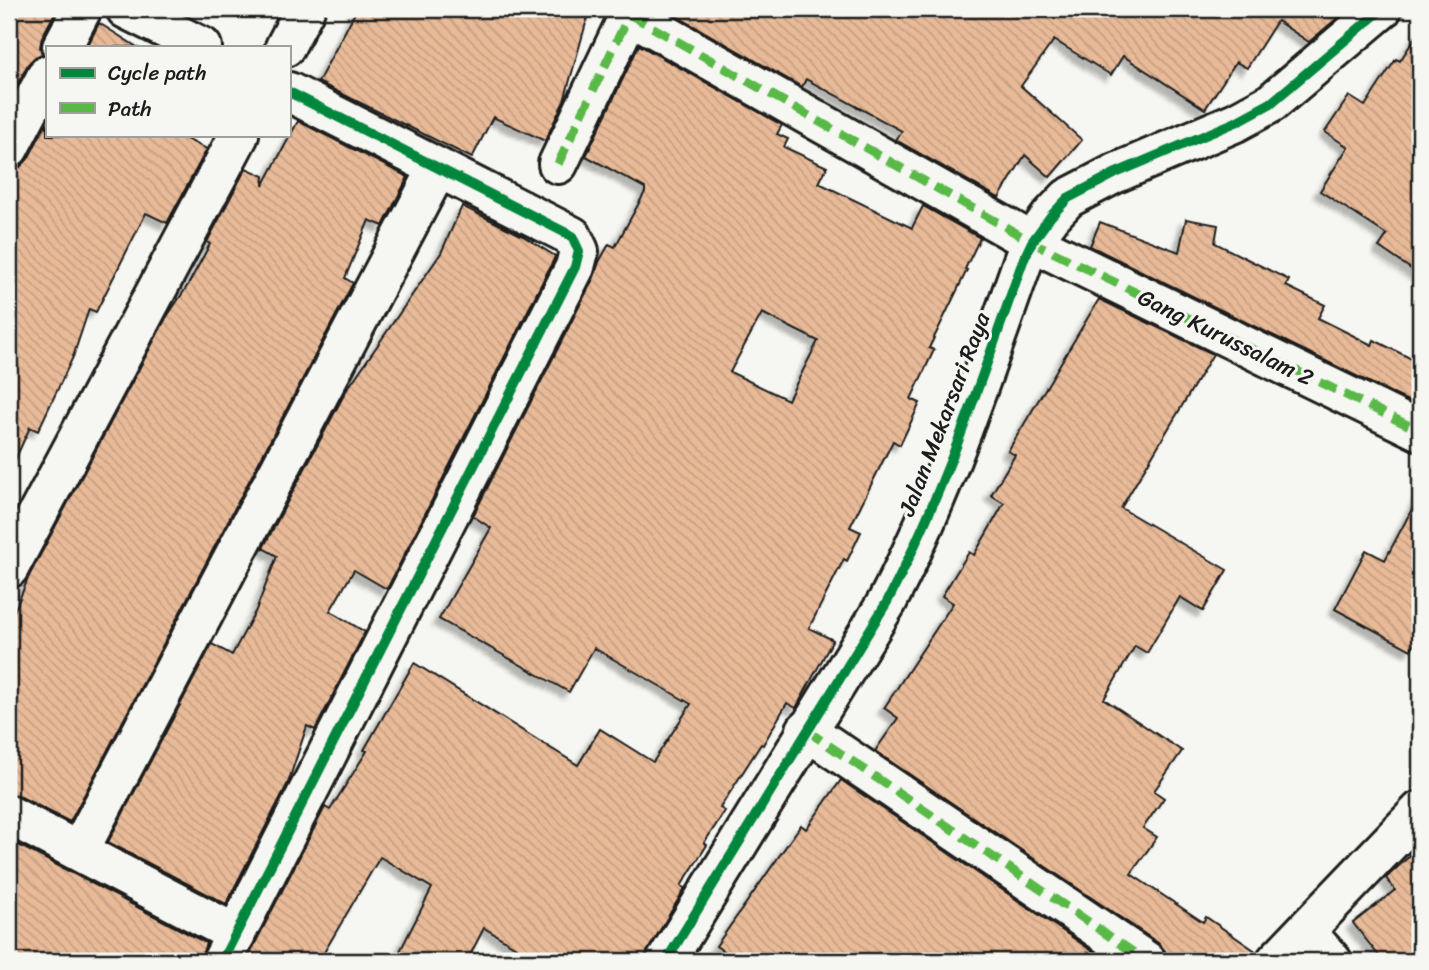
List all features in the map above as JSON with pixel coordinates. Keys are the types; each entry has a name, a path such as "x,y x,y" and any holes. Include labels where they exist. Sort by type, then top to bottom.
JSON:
{"street":[{"path":"63,46 82,9"},
{"path":"127,9 200,46"},
{"path":"286,46 305,9"},
{"name":"Jalan Mekarsari Raya","path":"666,961 887,602 916,546 1032,242 1051,216 1068,198 1092,184 1236,122 1271,103 1382,9"},
{"path":"558,164 630,11"},
{"name":"Gang Kurussalam 2","path":"630,11 1032,242 1420,431"},
{"path":"9,148 46,77"},
{"path":"9,814 79,851 229,947 575,267 579,251 572,236 290,93"},
{"path":"9,568 238,136"},
{"path":"79,851 438,168"},
{"path":"806,730 1146,961"},
{"path":"1276,961 1419,816"},
{"path":"1305,930 1332,961"}],"building":[{"path":"9,9 57,9 42,37 42,54 28,64 9,101"},
{"path":"357,9 590,9 564,101 545,141 493,117 472,158 318,82"},
{"path":"664,9 1345,9 1309,42 1277,21 1247,68 1236,62 1205,109 1123,56 1111,75 1054,40 1021,86 1082,140 1050,177 1025,155 999,198 896,140 902,131 806,79 802,87"},
{"path":"99,23 135,46 88,46"},
{"path":"1420,30 1420,275 1379,247 1387,235 1320,191 1348,147 1325,132 1349,96 1365,106 1396,59 1400,61"},
{"path":"639,45 782,125 777,134 788,139 784,147 827,167 819,183 912,228 923,206 980,238 929,348 934,350 911,399 920,403 900,445 893,441 850,527 861,532 809,628 833,640 796,708 787,703 763,745 761,744 720,808 725,811 704,843 707,845 681,886 685,888 642,961 540,961 484,928 467,961 395,961 432,888 380,857 319,961 246,961 325,807 330,810 367,751 364,750 414,663 578,765 600,729 653,762 691,704 594,648 569,692 439,619 491,528 473,516 594,277 599,262 609,244 615,247 645,192 645,188 586,156","holes":["762,313 818,341 788,400 730,372"]},
{"path":"298,121 408,177 383,226 369,220 345,278 353,283 70,822 9,793 9,624 29,576 166,318 210,244 207,242 246,168 264,176 263,186"},
{"path":"46,124 46,136 180,136 207,149 167,223 146,213 96,312 89,309 73,357 38,431 30,427 9,473 9,170 20,167 28,159"},
{"path":"462,206 523,236 555,256 554,259 387,589 354,570 330,611 365,632 315,730 307,726 288,783 226,904 108,842 212,644 232,655 256,610 277,556 263,548 346,391 441,253"},
{"path":"1186,219 1218,225 1215,243 1289,280 1286,286 1325,305 1318,318 1372,345 1374,340 1420,363 1420,407 1090,246 1100,222 1179,252"},
{"path":"1099,299 1213,354 1121,508 1227,570 1203,611 1180,597 1147,653 1135,646 1104,699 1182,751 1154,791 1164,798 1143,828 1157,837 1131,874 1203,922 1206,917 1257,952 1255,961 1168,961 1165,951 1158,943 875,751 898,718 884,708 953,603 942,596 969,552 974,555 1004,503 991,495 1015,455 1008,451"},
{"path":"1420,494 1420,633 1411,650 1335,609 1366,550 1385,560"},
{"path":"841,780 1107,961 738,961 716,946 801,825 806,829"},
{"path":"9,840 206,943 200,961 9,961"},
{"path":"1420,846 1420,961 1383,961 1353,923 1395,890 1386,878"}],"marked path":[{"path":"558,164 632,9"},
{"path":"629,14 1032,242 1420,431"},
{"path":"806,730 1146,961"}],"cycle path":[{"path":"666,961 887,602 944,477 1023,261 1032,242 1051,216 1068,198 1116,173 1236,122 1271,103 1382,9"},
{"path":"222,961 575,267 579,251 572,236 290,93"}]}
